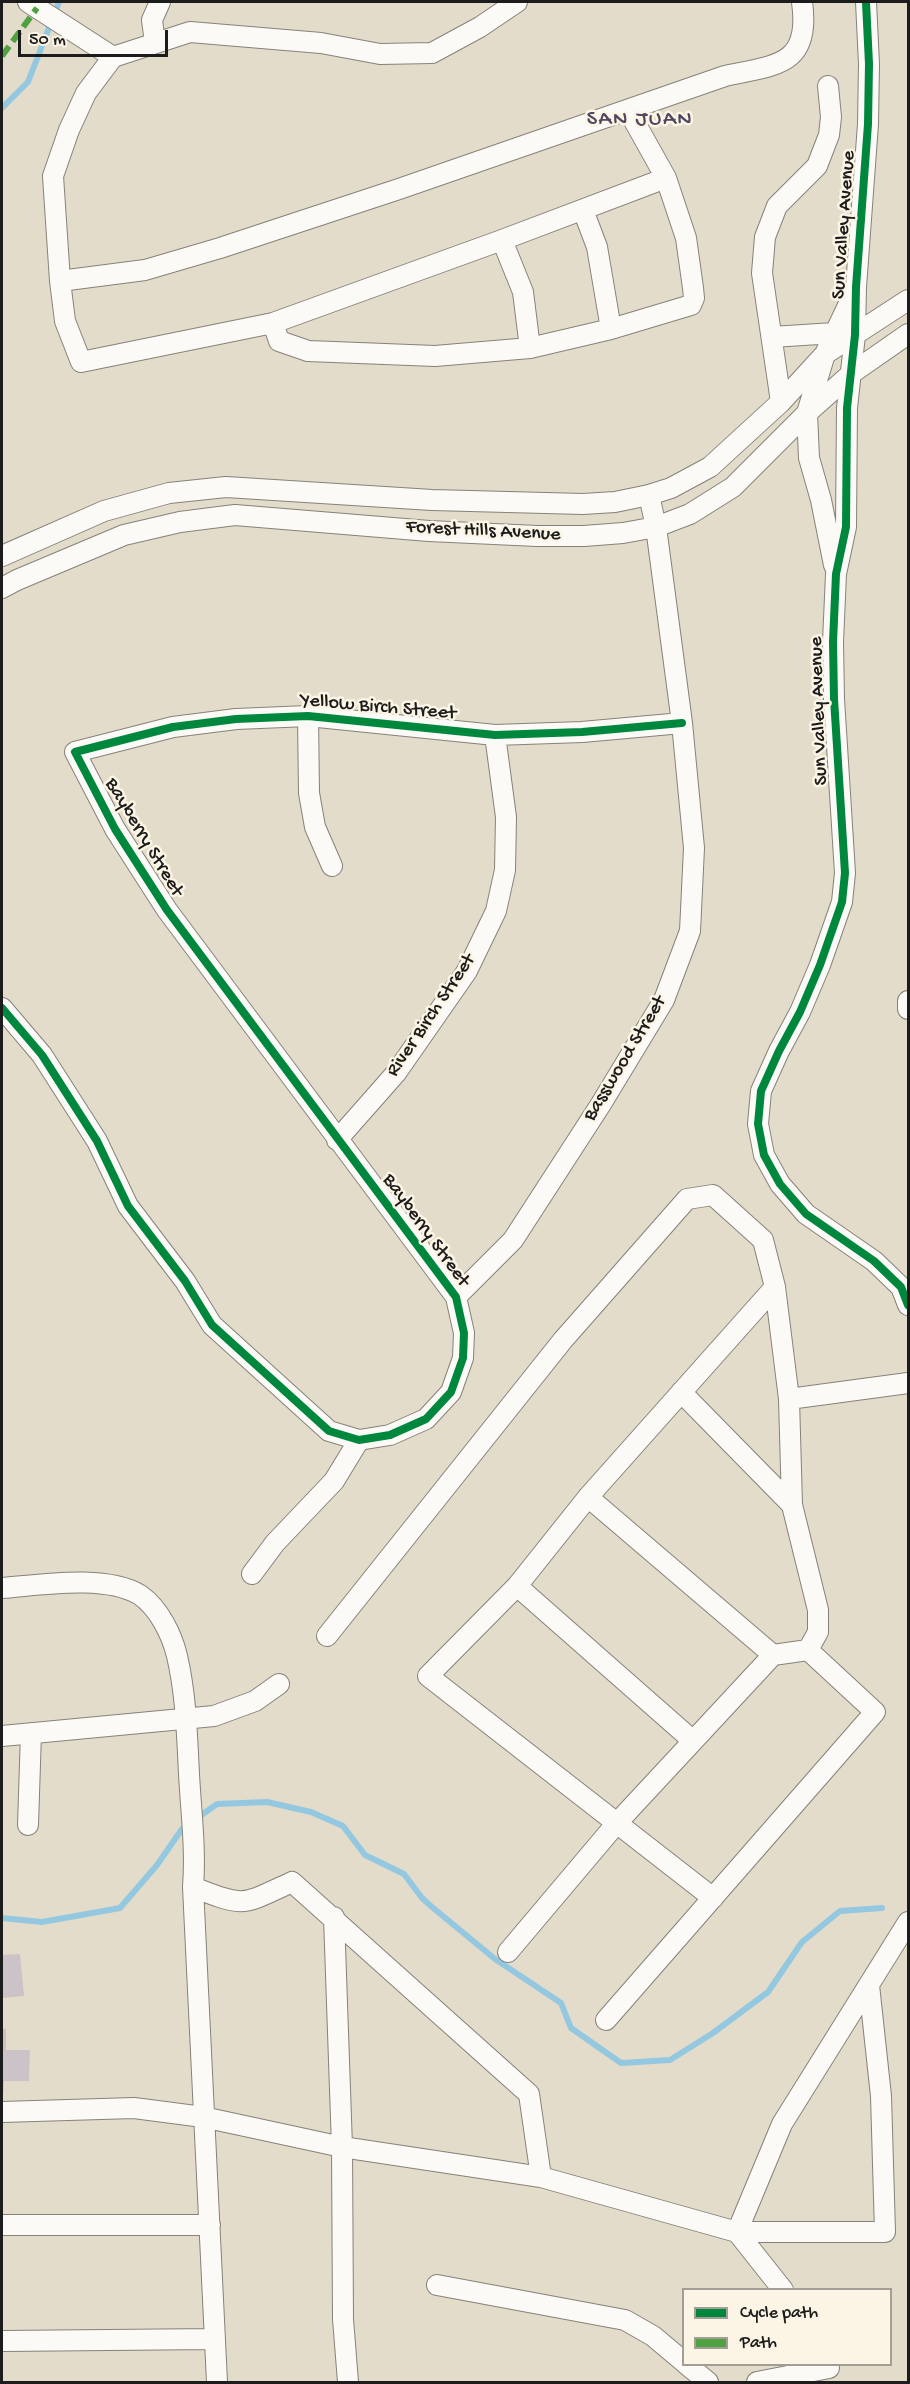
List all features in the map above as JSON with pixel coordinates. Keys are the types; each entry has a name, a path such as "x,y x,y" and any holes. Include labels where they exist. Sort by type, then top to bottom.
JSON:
{"street":[{"path":"155,43 152,20 160,2"},
{"path":"517,2 480,27 432,53 380,54 321,43 189,32 113,57 86,93 69,130 53,176 65,321 81,362 273,323 666,178"},
{"path":"60,280 145,270 220,248 725,76 778,64 796,51 803,38 805,20 802,2"},
{"name":"Sun Valley Avenue","path":"866,2 869,64 868,124 856,287 855,335 847,408 846,527 836,574 833,642 834,699 845,873 842,902 800,1012 778,1052 761,1091 758,1124 764,1155 780,1184 806,1214 881,1268 901,1287 909,1305"},
{"path":"36,7 113,57"},
{"path":"781,402 762,273 765,237 777,206 817,166 828,135 831,117 828,86"},
{"path":"273,323 279,341 308,351 435,356 530,348 611,329 691,305 693,298 686,238 666,178 628,110"},
{"path":"583,210 597,247 611,329"},
{"path":"502,240 523,292 530,348"},
{"name":"Sun Valley Avenue","path":"836,574 821,500 809,459 807,413 825,354 856,287"},
{"name":"Forest Hills Avenue","path":"2,556 104,511 168,493 226,487 432,500 583,504 615,502 649,495 679,484 710,467 781,402 825,354 909,300"},
{"path":"772,337 834,333"},
{"name":"Forest Hills Avenue","path":"2,588 124,535 180,522 235,515 429,531 537,536 603,535 656,527 690,514 734,487 807,413 852,373 909,334"},
{"name":"Basswood Street","path":"456,1297 513,1240 664,1000 690,931 694,848 682,723 656,527 649,495"},
{"path":"308,716 309,794 315,827 333,866"},
{"name":"Yellow Birch Street","path":"75,752 173,727 236,719 308,716 495,735 582,732 682,723"},
{"name":"River Birch Street","path":"337,1140 396,1073 467,971 496,911 505,870 506,818 495,735"},
{"name":"Bayberry Street","path":"2,1008 42,1055 97,1141 128,1206 185,1281 212,1325 329,1431 358,1440 390,1435 426,1419 451,1392 463,1358 464,1333 456,1297 167,910 115,829 75,752"},
{"path":"909,1001 909,1009"},
{"path":"327,1636 563,1340 687,1199 713,1195 763,1240 775,1287 789,1399 792,1505 818,1610 818,1632 808,1650"},
{"path":"713,1898 428,1676 517,1586 588,1497 775,1287"},
{"path":"789,1399 909,1383"},
{"path":"681,1392 792,1505"},
{"path":"252,1574 275,1543 334,1481 358,1440"},
{"path":"588,1497 773,1654"},
{"path":"2,1588 89,1583 123,1587 141,1596 159,1613 177,1655 186,1719 195,1861 193,1887 210,2225 213,2339 217,2382"},
{"path":"517,1586 692,1740"},
{"path":"508,1952 616,1824 773,1654 808,1650 875,1712 606,2020"},
{"path":"2,1736 214,1716 255,1701 279,1684"},
{"path":"28,1825 31,1733"},
{"path":"193,1887 231,1902 245,1902 292,1882 334,1917 529,2094 541,2177"},
{"path":"334,1917 342,2146 343,2319 348,2382"},
{"path":"737,2232 782,2124 909,1922"},
{"path":"2,2112 134,2108 203,2117 342,2146 541,2177 737,2232 885,2232 881,2096 868,1985"},
{"path":"2,2225 210,2225"},
{"path":"737,2232 782,2288"},
{"path":"437,2285 625,2320 653,2336 682,2360"},
{"path":"2,2341 213,2339"},
{"path":"689,2366 708,2382"},
{"path":"757,2382 830,2372"}],"building":[{"path":"20,1954 24,1996 2,1998 2,1955"},
{"path":"2,2029 6,2029 6,2050 30,2050 29,2081 4,2081 3,2095 2,2094"}],"waterway":[{"path":"2,108 28,82 59,2"},
{"path":"196,1819 217,1804 267,1802 311,1812 343,1826 365,1855 404,1874 422,1898 432,1907 495,1959 561,2003 571,2028 621,2063 670,2060 713,2033 768,1992 802,1942 840,1911 882,1908"},
{"path":"2,1918 42,1922 120,1908 157,1865 182,1829 188,1825"}],"marked path":[{"path":"2,56 37,8"}],"cycle path":[{"path":"866,2 869,64 868,124 856,287 855,335 847,408 846,527 836,574 833,642 834,699 845,873 842,902 820,965 800,1012 761,1091 758,1124 764,1155 780,1184 806,1214 874,1261 901,1287 908,1305"},
{"path":"2,1008 42,1055 97,1141 128,1206 185,1281 212,1325 329,1431 359,1440 390,1435 426,1419 451,1392 463,1358 464,1333 456,1297 167,910 115,829 75,752 173,727 236,719 308,716 495,735 582,732 682,723"}],"district":[{"name":"SAN JUAN","path":"640,121"}]}
